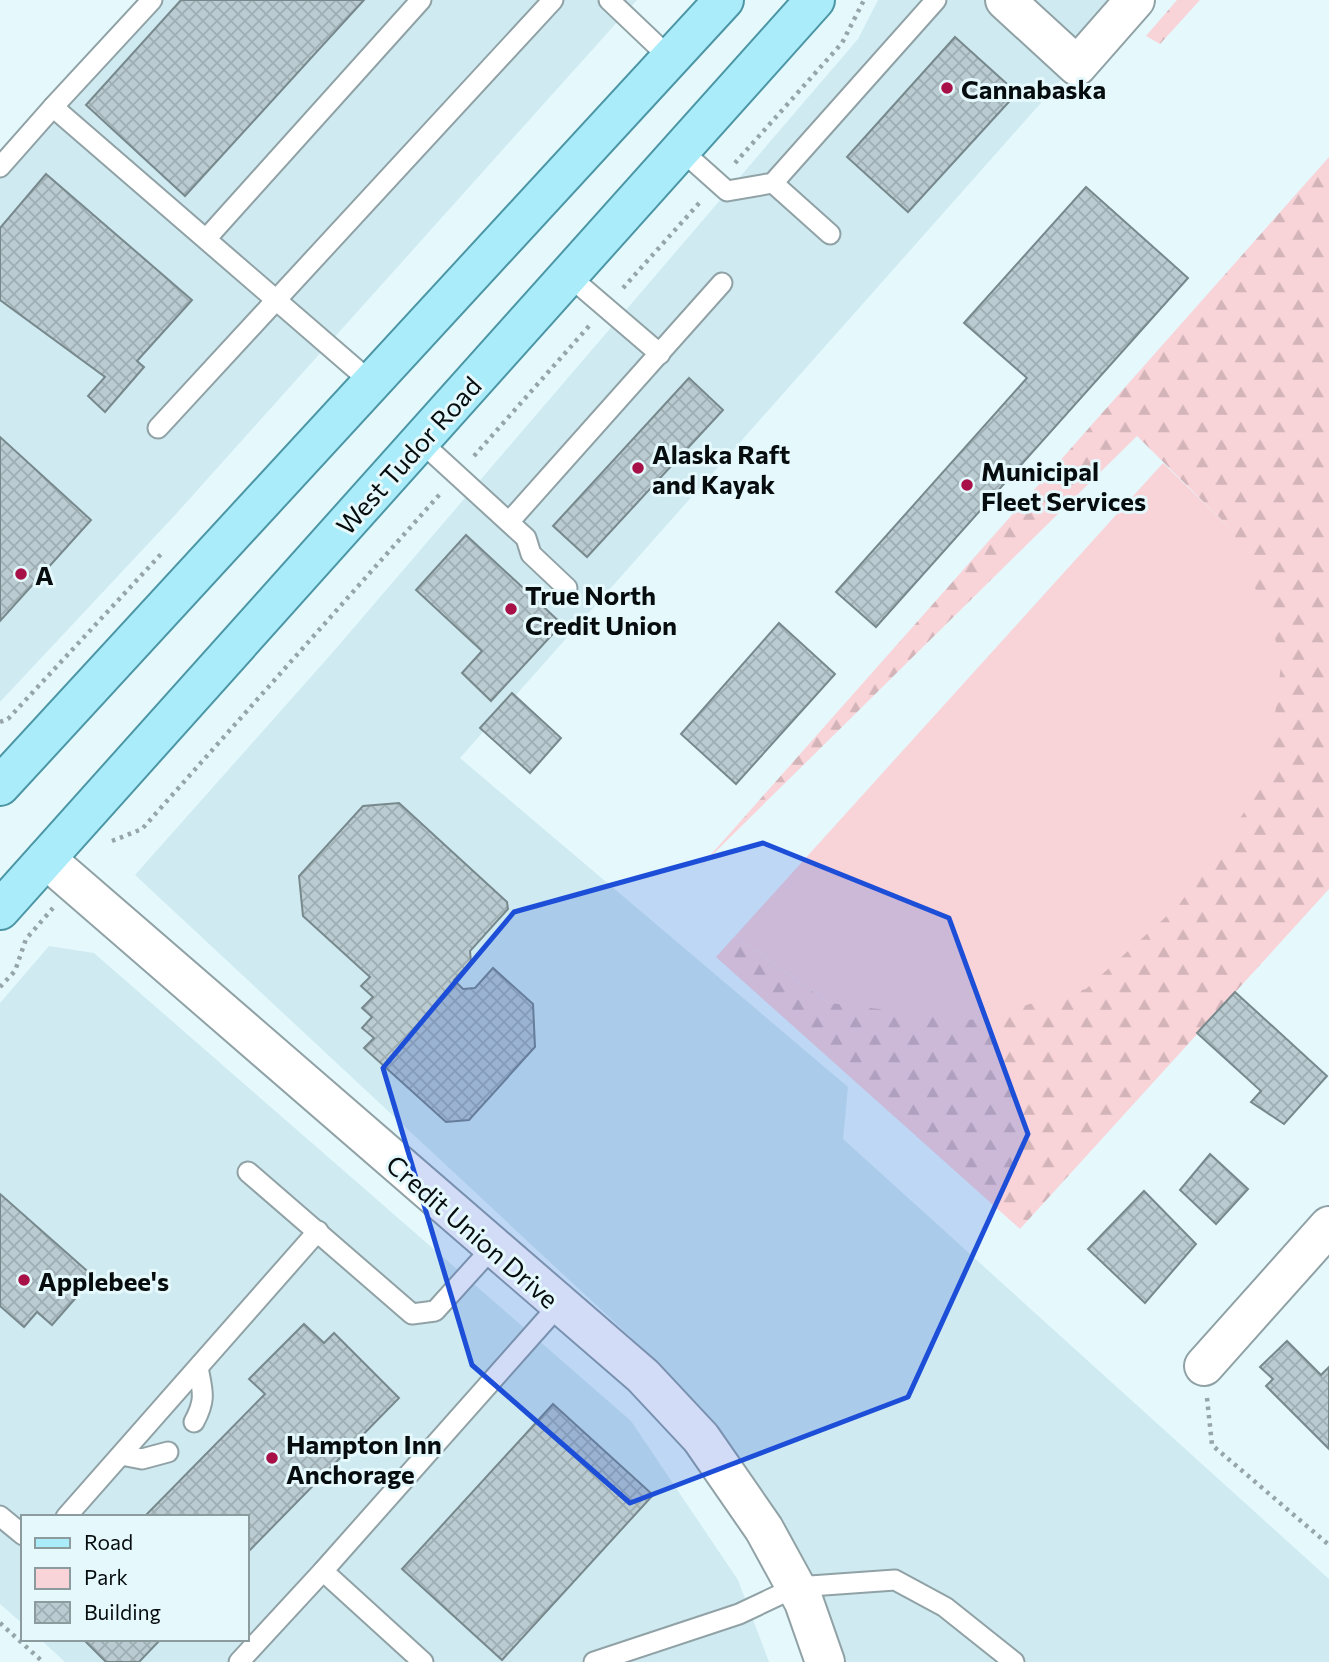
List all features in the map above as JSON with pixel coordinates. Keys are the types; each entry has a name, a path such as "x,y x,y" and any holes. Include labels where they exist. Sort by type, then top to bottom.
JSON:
{"main road":[{"path":"0,786 723,0"},
{"name":"West Tudor Road","path":"0,911 815,0"}],"street":[{"path":"1005,0 1077,65 1135,0"},
{"name":"Credit Union Drive","path":"46,859 643,1376 701,1438 764,1529 804,1602 825,1662"},
{"path":"1204,1366 1329,1226"}],"lane":[{"path":"0,167 152,0"},
{"path":"206,239 421,0"},
{"path":"158,428 552,0"},
{"path":"609,0 670,58"},
{"path":"681,150 727,191 773,183 936,0"},
{"path":"54,107 372,383"},
{"path":"773,183 830,234"},
{"path":"569,275 660,354"},
{"path":"509,522 722,284"},
{"path":"420,441 526,538 531,554 567,588"},
{"path":"248,1172 412,1314 435,1311 492,1248"},
{"path":"68,1515 318,1231"},
{"path":"239,1662 559,1305"},
{"path":"194,1422 203,1406 198,1368"},
{"path":"121,1455 142,1460 168,1452"},
{"path":"0,1516 21,1533"},
{"path":"323,1571 423,1662"},
{"path":"594,1662 739,1614 796,1587 895,1580 945,1607 1014,1662"}],"path":[{"path":"114,839 142,829 842,43 864,0"},
{"path":"0,987 15,971 26,939 48,914"},
{"path":"1204,1366 1212,1445 1329,1545"},
{"path":"0,1623 43,1662"}],"highlighted area":[{"path":"763,843 949,918 1028,1134 908,1397 630,1503 472,1365 383,1068 514,912"}],"shaded area":[{"path":"143,0 637,0 176,514 0,702 0,160"},
{"path":"878,0 1129,0 1048,95 460,758 848,1087 843,1139 1329,1579 1329,1662 823,1662 764,1529 619,1357 641,1347 135,875 333,652 858,39"},
{"path":"49,946 94,953 631,1421 738,1580 769,1662 65,1662 42,1641 248,1641 248,1515 21,1515 21,1622 0,1604 0,1003"}],"green space":[{"path":"1177,0 1200,0 1160,44 1146,36"},
{"path":"1329,157 1329,889 1020,1229 716,957 735,936 829,1003 1233,531 1137,436 700,867"},
{"path":"1163,463 1233,531 1282,657 1267,780 1179,905 1086,989 970,1020 829,1003 735,936"}],"building":[{"path":"181,0 364,0 185,196 86,105"},
{"path":"955,37 1017,93 908,212 847,157"},
{"path":"46,174 192,300 137,361 144,367 105,412 88,396 105,377 0,300 0,228"},
{"name":"Municipal Fleet Services","path":"1086,187 1188,278 876,627 836,592 1027,378 964,323"},
{"name":"Alaska Raft and Kayak","path":"689,378 723,410 587,557 553,526"},
{"name":"A","path":"0,437 91,520 0,621"},
{"path":"466,535 562,624 491,701 462,673 482,651 416,590"},
{"path":"779,623 835,674 736,784 681,734"},
{"path":"512,693 561,738 530,773 480,728"},
{"path":"399,803 507,902 508,909 470,951 471,962 454,980 463,989 475,988 493,968 533,1004 535,1047 469,1120 446,1122 364,1048 374,1038 362,1028 372,1017 362,1008 373,997 361,986 370,977 303,916 299,876 363,806"},
{"path":"1235,992 1327,1076 1284,1124 1251,1102 1261,1091 1197,1033"},
{"path":"1210,1154 1248,1189 1216,1224 1180,1190"},
{"path":"1144,1191 1196,1244 1145,1303 1088,1249"},
{"path":"0,1194 94,1277 52,1325 37,1312 24,1327 0,1306"},
{"name":"Hampton Inn Anchorage","path":"304,1324 324,1343 334,1333 399,1398 248,1552 248,1515 146,1515 265,1394 249,1379"},
{"path":"1287,1341 1321,1375 1329,1367 1329,1449 1266,1386 1273,1379 1260,1367"},
{"path":"553,1404 653,1495 502,1660 402,1569"},
{"path":"85,1641 159,1641 139,1662 106,1662"}],"place":[{"name":"Cannabaska","path":"947,88"},
{"name":"Alaska Raft and Kayak","path":"638,468"},
{"name":"Municipal Fleet Services","path":"967,485"},
{"name":"A","path":"21,574"},
{"name":"True North Credit Union","path":"511,609"},
{"name":"Applebee's","path":"24,1280"},
{"name":"Hampton Inn Anchorage","path":"272,1458"}]}
